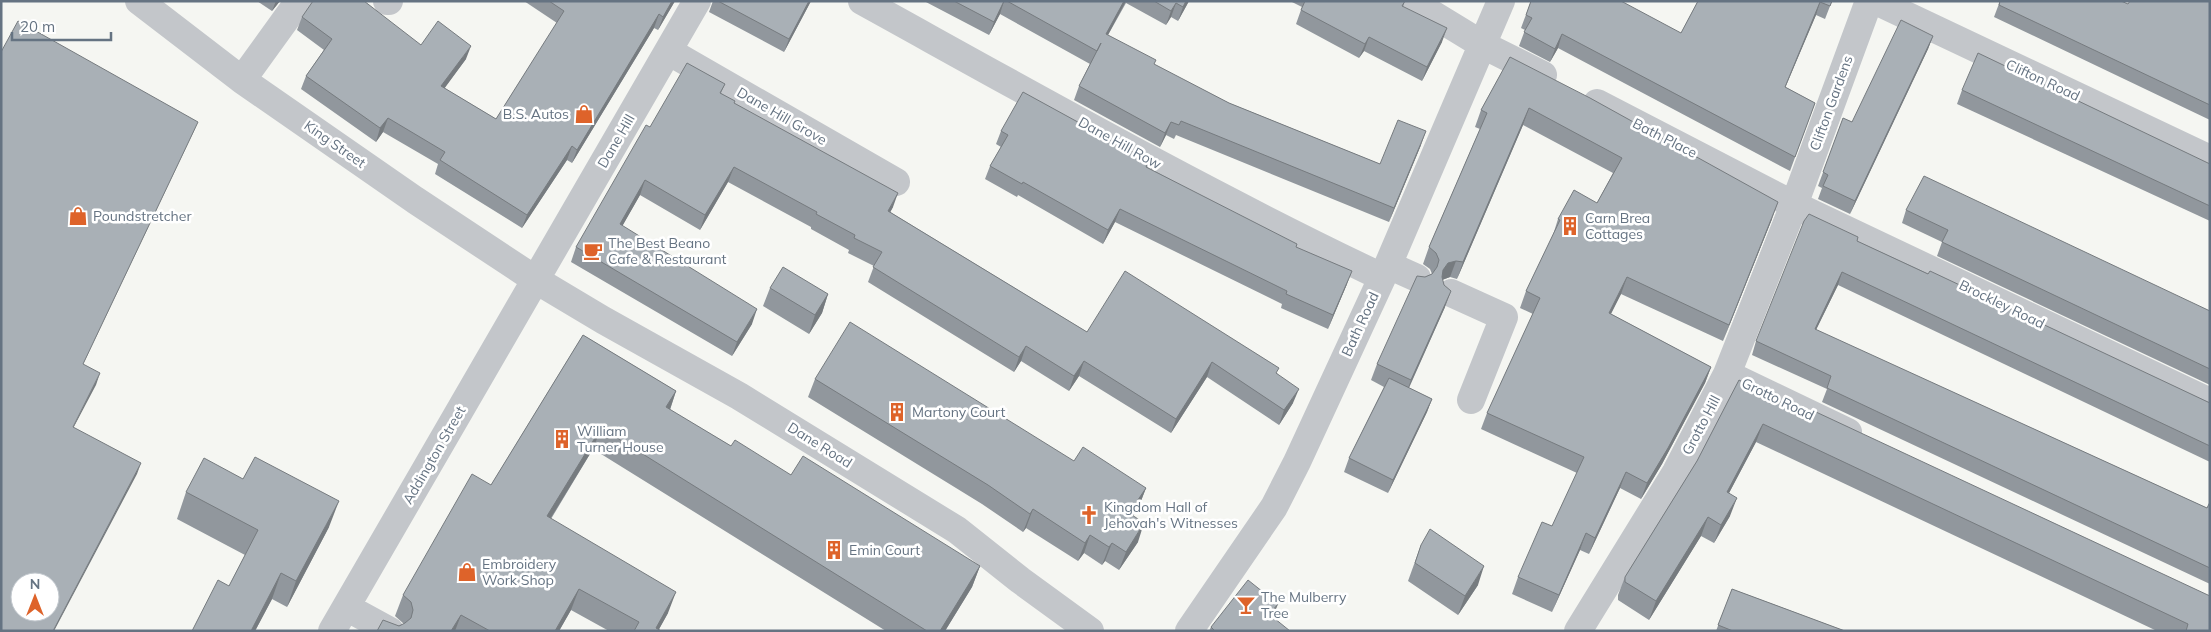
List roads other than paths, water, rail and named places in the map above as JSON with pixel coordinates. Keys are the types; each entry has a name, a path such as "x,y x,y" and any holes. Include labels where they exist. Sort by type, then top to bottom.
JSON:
{"street":[{"name":"King Street","path":"139,1 242,80 414,200 536,280"},
{"path":"242,80 299,1"},
{"name":"Dane Hill","path":"536,280 697,1"},
{"name":"Dane Hill Row","path":"862,1 1165,168 1306,241 1385,271 1417,278"},
{"name":"Bath Place","path":"1411,1 1484,45 1794,205"},
{"name":"Bath Road","path":"1189,631 1274,507 1297,462 1385,271 1484,45 1501,1"},
{"name":"Clifton Gardens","path":"1794,205 1869,1"},
{"name":"Clifton Road","path":"1876,1 2210,158"},
{"name":"Dane Hill Grove","path":"668,51 896,182"},
{"name":"Grotto Hill","path":"1578,631 1676,472 1727,374 1794,205"},
{"name":"Brockley Road","path":"1794,205 2210,402"},
{"name":"Addington Street","path":"332,631 536,280"},
{"name":"Dane Road","path":"536,280 739,396 957,530 1020,580 1090,631"},
{"path":"1451,293 1504,317 1471,400"},
{"name":"Grotto Road","path":"1727,374 1867,441"},
{"path":"346,606 390,631"}],"place":[{"name":"B.S. Autos","path":"584,114"},
{"name":"Poundstretcher","path":"78,216"},
{"name":"Carn Brea Cottages","path":"1570,226"},
{"name":"The Best Beano Cafe & Restaurant","path":"593,251"},
{"name":"Martony Court","path":"897,412"},
{"name":"William Turner House","path":"562,439"},
{"name":"Kingdom Hall of Jehovah's Witnesses","path":"1089,515"},
{"name":"Emin Court","path":"834,550"},
{"name":"Embroidery Work Shop","path":"467,572"},
{"name":"The Mulberry Tree","path":"1246,605"}]}
